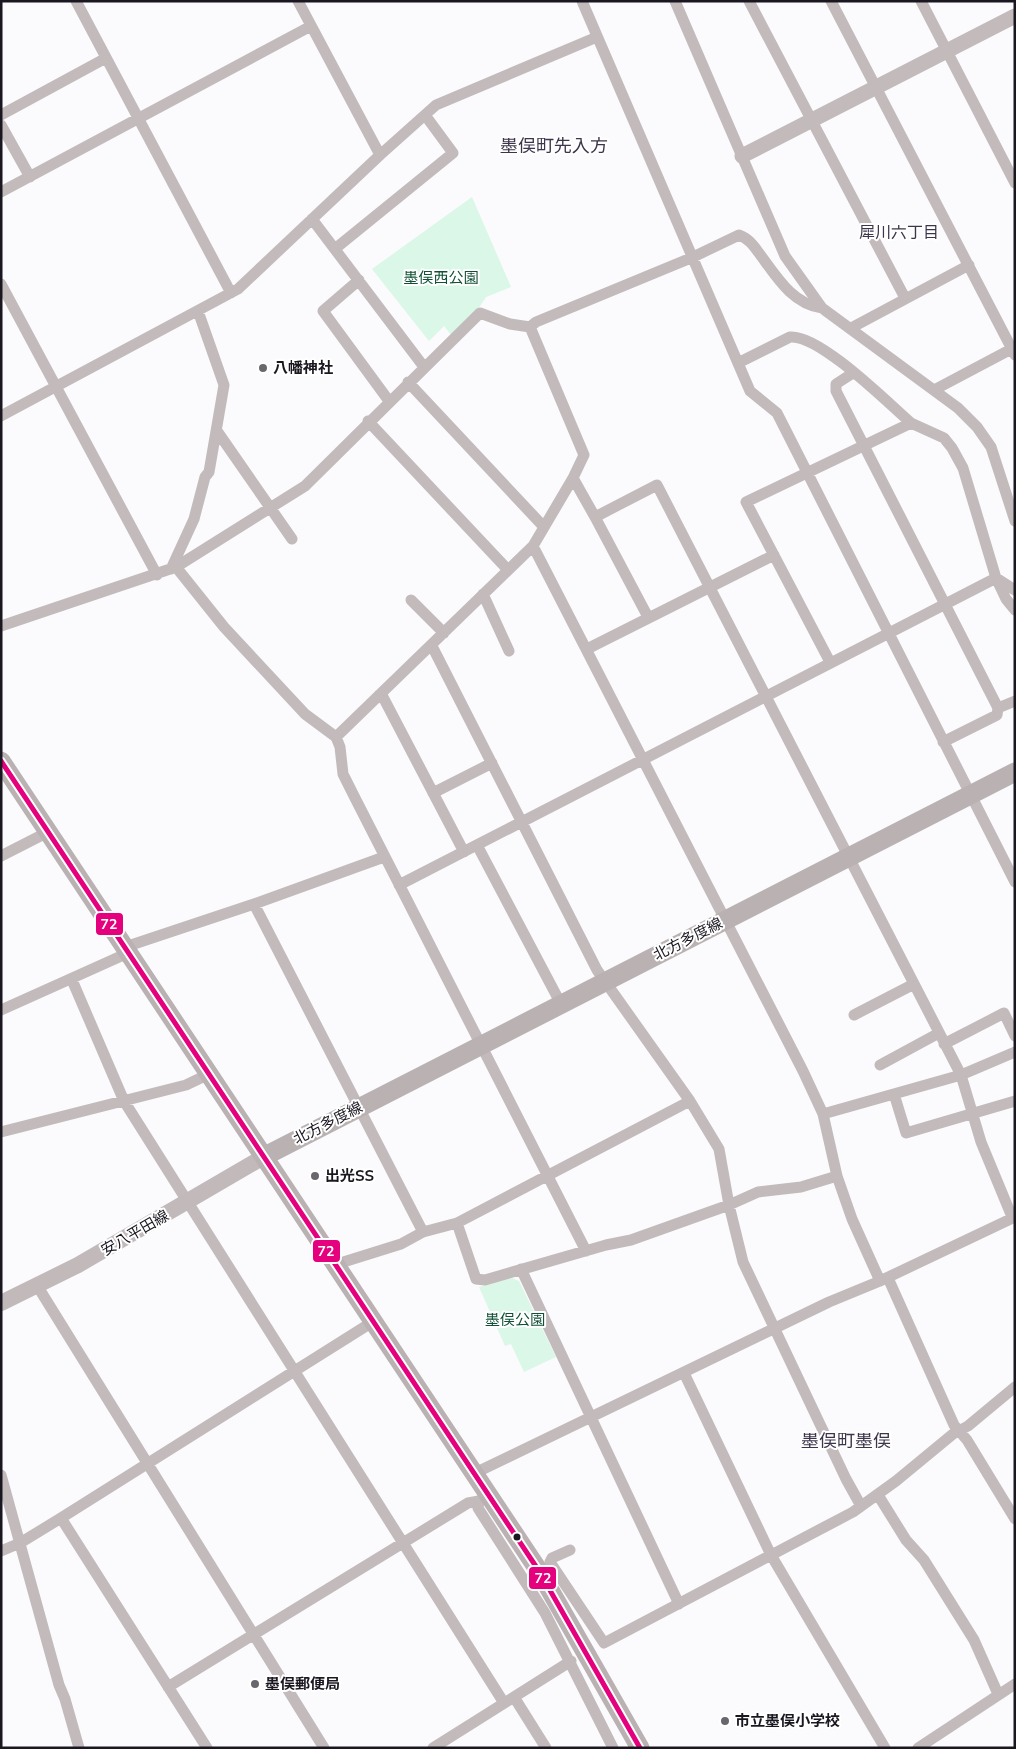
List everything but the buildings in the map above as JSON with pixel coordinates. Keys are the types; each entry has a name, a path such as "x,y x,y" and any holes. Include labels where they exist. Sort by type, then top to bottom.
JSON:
{"main road":[{"path":"1,761 475,1473 483,1498 539,1571 640,1748"},
{"name":"北方多度線","path":"265,1156 1015,772"},
{"name":"安八平田線","path":"1,1303 38,1287 188,1203 265,1156"}],"street":[{"path":"76,1 231,293"},
{"path":"298,1 380,155"},
{"path":"582,1 691,258 750,391 777,413 943,742 1013,874"},
{"path":"676,1 786,256 822,308 958,408 977,427 991,447 1015,521"},
{"path":"749,1 905,298"},
{"path":"831,1 1014,350 934,390"},
{"path":"921,1 1015,183"},
{"path":"742,156 1015,16"},
{"path":"1,192 311,26"},
{"path":"1,416 231,293 436,105 597,37"},
{"path":"1,115 106,58"},
{"path":"336,248 453,153 425,115"},
{"path":"1,125 30,177"},
{"path":"312,220 336,248 424,367"},
{"path":"1,626 173,568 271,509 305,486 389,400 480,313 510,324 530,327 536,322 691,258 739,235 745,237 795,299 810,307 822,308"},
{"path":"851,328 969,265"},
{"path":"359,280 323,311 389,400"},
{"path":"1,284 156,575"},
{"path":"173,568 194,518 208,472 217,431 224,384 198,311"},
{"path":"336,737 533,546 543,526 573,478 584,455 530,327"},
{"path":"738,363 798,336 828,352 911,423 944,438 963,468 996,578 1006,599 1015,610"},
{"path":"853,374 836,384 836,391 998,708 997,715 943,742"},
{"path":"408,382 543,526"},
{"path":"368,421 508,570"},
{"path":"830,662 746,502 863,444 911,423"},
{"path":"217,431 292,539"},
{"path":"573,478 648,617"},
{"path":"475,1473 829,1302 884,1279 1013,1217 981,1142 961,1075 657,484 595,516"},
{"path":"533,546 803,1071 823,1114 837,1176 852,1219 884,1279 938,1393 958,1431 967,1440 1015,1519"},
{"path":"587,649 774,555"},
{"path":"173,568 224,627 305,714 336,737 340,747 343,774 479,1045 586,1251"},
{"path":"996,578 1015,590"},
{"path":"399,886 888,632 996,578"},
{"path":"484,594 509,651"},
{"path":"411,600 444,633"},
{"path":"432,646 605,982 690,1101 722,1155 729,1206 743,1262 861,1506"},
{"path":"379,694 464,852"},
{"path":"998,708 1015,701"},
{"path":"433,793 492,763"},
{"path":"1,856 48,832"},
{"path":"477,845 561,1004"},
{"path":"1,1010 72,980 151,938 254,904 384,857"},
{"path":"254,904 423,1232"},
{"path":"72,980 124,1101 402,1544 509,1700 546,1748"},
{"path":"854,1015 914,984"},
{"path":"880,1065 1004,1013 1015,1036"},
{"path":"823,1114 961,1075 1015,1052"},
{"path":"1,1132 186,1085 209,1074"},
{"path":"894,1094 906,1133 1015,1101"},
{"path":"337,1264 400,1244 423,1232 457,1223 690,1101"},
{"path":"457,1223 476,1279 485,1280 631,1240 729,1206 758,1192 801,1187 837,1176"},
{"path":"521,1269 679,1604"},
{"path":"38,1287 324,1748"},
{"path":"1,1551 20,1543 61,1518 374,1321"},
{"path":"684,1373 771,1555 885,1748"},
{"path":"570,1550 552,1558 550,1562 604,1643 853,1512 878,1495 958,1431 968,1426 1015,1387"},
{"path":"1,1475 59,1685 79,1748"},
{"path":"878,1495 906,1540 924,1560 982,1653 998,1694"},
{"path":"168,1687 468,1503 483,1498"},
{"path":"483,1498 478,1508 545,1613 571,1661 613,1748"},
{"path":"61,1518 207,1748"},
{"path":"433,1748 571,1661"},
{"path":"924,1746 1015,1684"}],"green space":[{"name":"墨俣西公園","path":"472,197 511,287 486,297 478,309 452,336 444,326 429,341 372,269"},
{"name":"墨俣公園","path":"512,1278 519,1281 556,1357 524,1372 511,1344 505,1346 479,1287"}],"transit line":[{"name":"72","path":"1,761 539,1571 640,1748"}],"place":[{"name":"八幡神社","path":"263,368"},
{"name":"出光SS","path":"315,1176"},
{"name":"墨俣郵便局","path":"255,1684"},
{"name":"市立墨俣小学校","path":"725,1721"}],"district":[{"name":"墨俣町先入方","path":"554,146"},
{"name":"犀川六丁目","path":"899,233"},
{"name":"墨俣町墨俣","path":"846,1441"}]}
